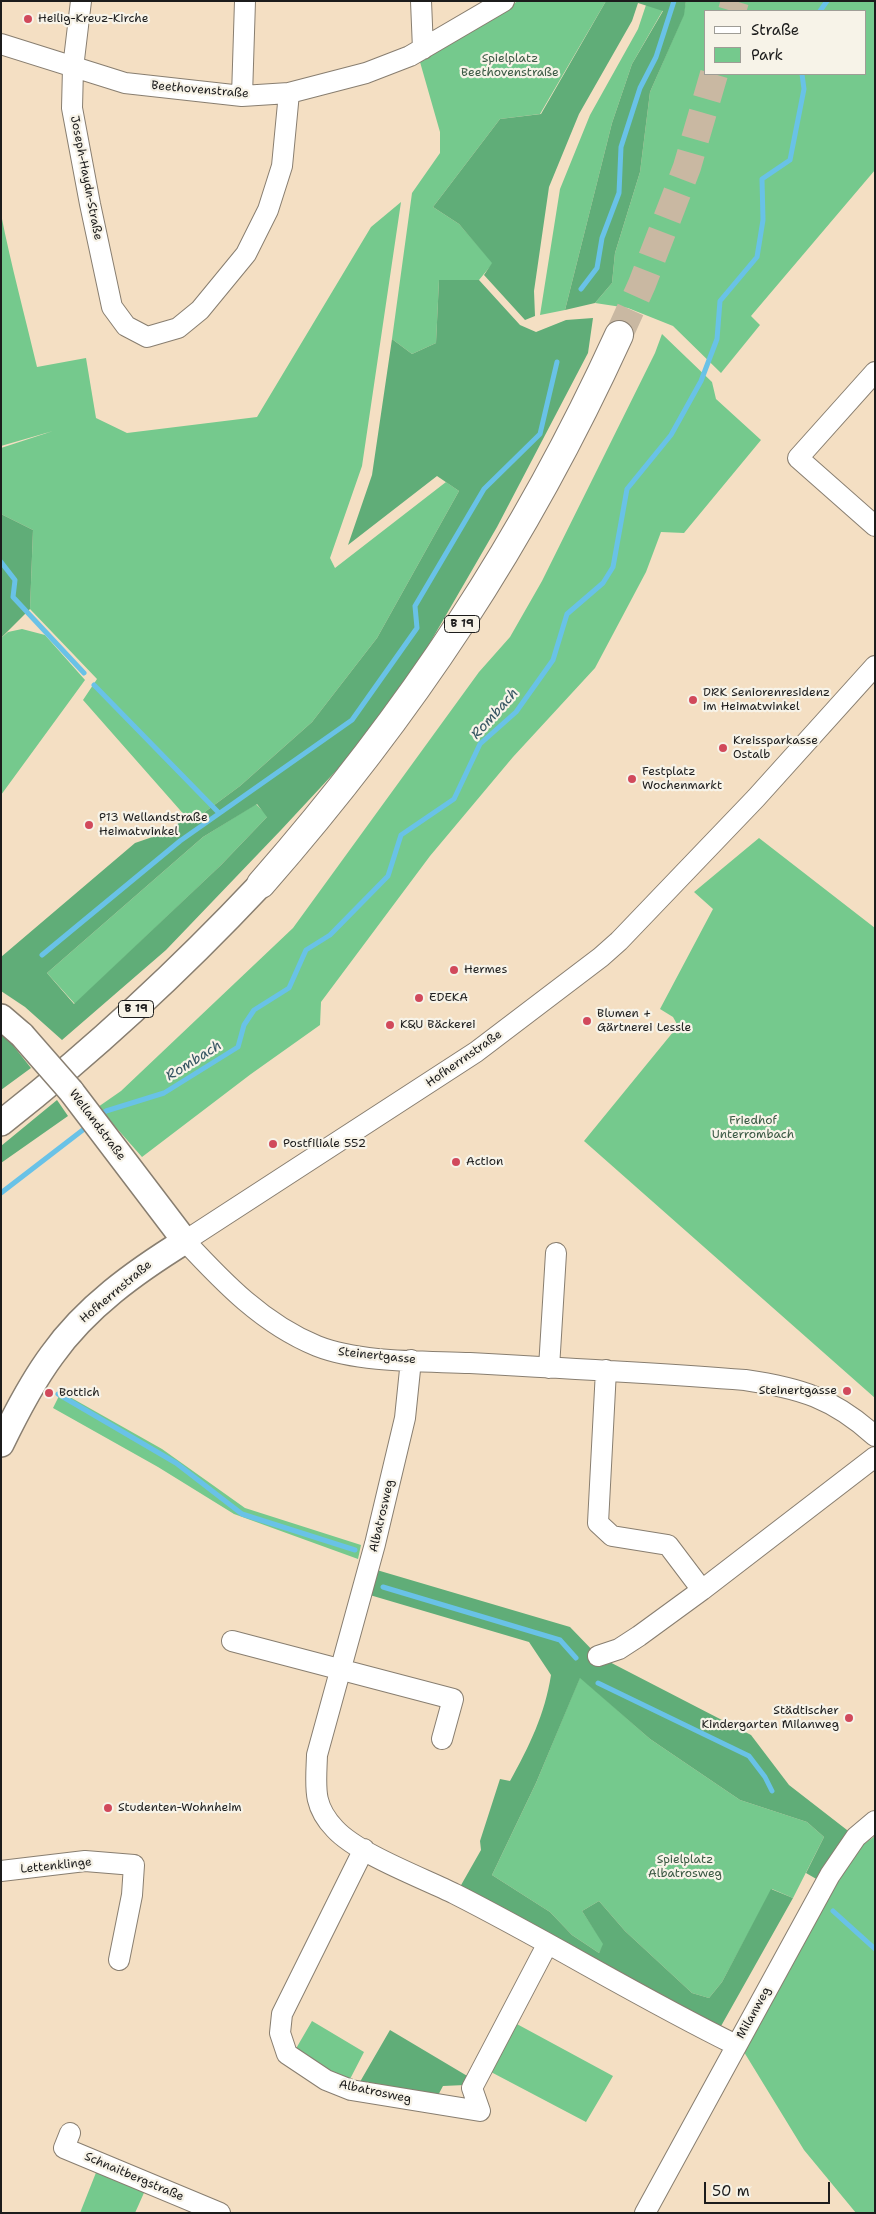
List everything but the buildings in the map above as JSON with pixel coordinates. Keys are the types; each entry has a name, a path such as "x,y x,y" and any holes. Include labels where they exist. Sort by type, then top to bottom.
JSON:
{"highway":[{"name":"B 19","path":"261,884 341,789 388,729 465,619 546,484 619,335"}],"main road":[{"name":"B 19","path":"1,1124 117,1027 180,967 261,884"},
{"name":"Wellandstraße","path":"1,1017 22,1035 53,1069 184,1241"},
{"name":"Hofherrnstraße","path":"1,1444 20,1406 52,1354 78,1324 143,1268 184,1241"}],"street":[{"name":"Joseph-Haydn-Straße","path":"82,1 74,68 72,108 112,307 126,326 147,337 178,328 200,310 246,254 268,210 282,166 289,93"},
{"path":"242,96 246,1"},
{"path":"421,1 423,49"},
{"name":"Beethovenstraße","path":"1,44 125,83 242,96 289,93 366,73 423,49 504,1"},
{"path":"875,372 798,458 875,526"},
{"name":"Hofherrnstraße","path":"184,1241 476,1052 601,957 619,941 756,798 875,666"},
{"name":"Steinertgasse","path":"184,1241 227,1286 260,1313 292,1334 342,1354 411,1360 606,1370 745,1380 778,1385 820,1398 857,1420 875,1436"},
{"path":"549,1368 556,1253"},
{"name":"Albatrosweg","path":"411,1360 405,1418 370,1568 317,1755 316,1785 319,1810 336,1830 364,1849 456,1894 736,2045"},
{"path":"606,1370 598,1523 612,1536 668,1545 702,1590"},
{"path":"598,1656 619,1649 702,1590 875,1457"},
{"path":"232,1641 453,1699 442,1739"},
{"name":"Milanweg","path":"645,2213 842,1855 856,1838 875,1821"},
{"name":"Albatrosweg","path":"364,1849 282,2014 280,2033 287,2054 326,2080 351,2090 480,2111 472,2088 547,1944"},
{"name":"Lettenklinge","path":"1,1871 86,1861 134,1865 132,1896 119,1960"},
{"name":"Schnaitbergstraße","path":"70,2133 64,2148 220,2213"}],"green space":[{"name":"Spielplatz Beethovenstraße","path":"518,1 606,1 540,114 500,119 433,207 459,224 493,263 479,280 439,280 436,343 412,354 392,339 412,193 440,153 440,132 420,62"},
{"path":"606,1 686,1 684,15 650,92 640,172 615,253 612,283 595,303 565,310 612,123 632,64 663,11 638,3 632,21 579,114 549,187 534,291 535,316 525,320 484,275 492,263 459,224 433,207 500,119 541,114"},
{"path":"686,1 875,1 875,170 751,316 760,325 721,373 673,326 628,308 595,303 612,283 615,253 640,172 650,92 683,16"},
{"path":"646,5 663,10 632,64 612,123 565,310 540,315 560,189 590,115 638,29"},
{"path":"401,202 362,466 330,558 335,568 446,482 459,491 377,638 312,722 240,786 194,820 187,818 83,700 97,679 30,609 33,530 1,514 1,448 53,431 1,446 1,214 37,367 86,358 96,418 127,433 257,417 371,227"},
{"path":"439,280 479,280 520,325 536,332 566,320 593,318 588,353 497,527 420,660 347,759 281,830 166,950 62,1040 25,1007 1,991 1,957 135,843 167,832 185,818 194,820 240,786 312,722 377,638 459,491 437,476 348,545 372,475 392,339 412,354 436,343","holes":["257,804 267,817 221,865 74,1004 47,973 203,837"]},
{"path":"662,334 712,382 716,399 761,440 684,533 661,532 646,572 595,668 513,757 430,856 321,1002 320,1025 251,1074 142,1157 98,1107 121,1091 293,928 479,672 510,637 542,581 655,353"},
{"path":"1,514 33,530 30,609 1,638"},
{"path":"22,629 45,635 85,680 1,795 1,638 8,632"},
{"path":"256,804 268,816 221,865 75,1004 47,973 203,837"},
{"name":"Friedhof Unterrombach","path":"759,838 875,928 875,1398 584,1141 678,1026 673,1017 660,1009 713,909 694,892"},
{"path":"1,1035 8,1039 31,1068 1,1090"},
{"path":"57,1100 68,1116 1,1163 1,1146"},
{"path":"61,1392 162,1449 245,1508 361,1545 358,1559 234,1514 158,1467 53,1408"},
{"path":"370,1568 570,1627 598,1656 751,1735 789,1785 856,1837 825,1884 806,1873 824,1837 807,1822 740,1800 650,1739 580,1678 536,1783 492,1875 550,1912 572,1935 599,1953 603,1944 582,1911 599,1901 625,1931 692,1993 709,1998 722,1982 771,1889 793,1898 716,2035 456,1894 481,1850 480,1841 500,1779 510,1781 524,1756 545,1703 551,1675 529,1642 363,1593"},
{"name":"Spielplatz Albatrosweg","path":"580,1677 650,1739 740,1800 807,1822 824,1837 793,1898 772,1889 722,1982 709,1998 692,1993 625,1931 599,1901 582,1911 604,1944 599,1953 572,1935 550,1912 492,1875 536,1783"},
{"path":"875,1836 875,2213 856,2213 804,2150 744,2052 800,1941 857,1849"},
{"path":"312,2021 364,2052 348,2083 294,2052"},
{"path":"515,2023 613,2076 586,2122 491,2072"},
{"path":"390,2030 469,2077 465,2085 443,2086 435,2101 357,2087"},
{"path":"99,2165 147,2186 135,2213 80,2213"}],"waterway":[{"path":"581,289 597,268 602,238 619,193 621,147 640,88 656,57 674,1"},
{"name":"Rombach","path":"821,10 827,1"},
{"name":"Rombach","path":"98,1117 106,1111 164,1093 238,1047 244,1025 254,1010 289,988 306,950 330,935 388,876 401,835 454,799 480,744 516,712 553,660 567,614 603,583 613,567 627,489 671,435 701,381 717,339 720,301 757,257 763,220 762,179 790,160 804,89 802,75"},
{"path":"42,955 180,841 352,720 417,628 415,606 484,489 540,434 557,362"},
{"path":"1,562 15,580 13,597 84,673"},
{"path":"94,685 218,812"},
{"name":"Rombach","path":"1,1193 88,1126"},
{"path":"58,1394 176,1463 242,1514 355,1550"},
{"path":"383,1587 560,1640 576,1658"},
{"path":"598,1683 749,1756 765,1777 772,1791"},
{"path":"833,1911 875,1949"}],"tunnel":[{"path":"732,10 735,1"},
{"path":"619,335 642,284 687,167 714,75"}],"place":[{"name":"Heilig-Kreuz-Kirche","path":"28,19"},
{"name":"DRK Seniorenresidenz im Heimatwinkel","path":"693,700"},
{"name":"Kreissparkasse Ostalb","path":"723,748"},
{"name":"Festplatz Wochenmarkt","path":"632,779"},
{"name":"P13 Wellandstraße Heimatwinkel","path":"89,825"},
{"name":"Hermes","path":"454,970"},
{"name":"EDEKA","path":"419,998"},
{"name":"Blumen + Gärtnerei Lessle","path":"587,1021"},
{"name":"K&U Bäckerei","path":"390,1025"},
{"name":"Postfiliale 552","path":"273,1144"},
{"name":"Action","path":"456,1162"},
{"name":"Steinertgasse","path":"847,1391"},
{"name":"Bottich","path":"49,1393"},
{"name":"Städtischer Kindergarten Milanweg","path":"849,1718"},
{"name":"Studenten-Wohnheim","path":"108,1808"}]}
